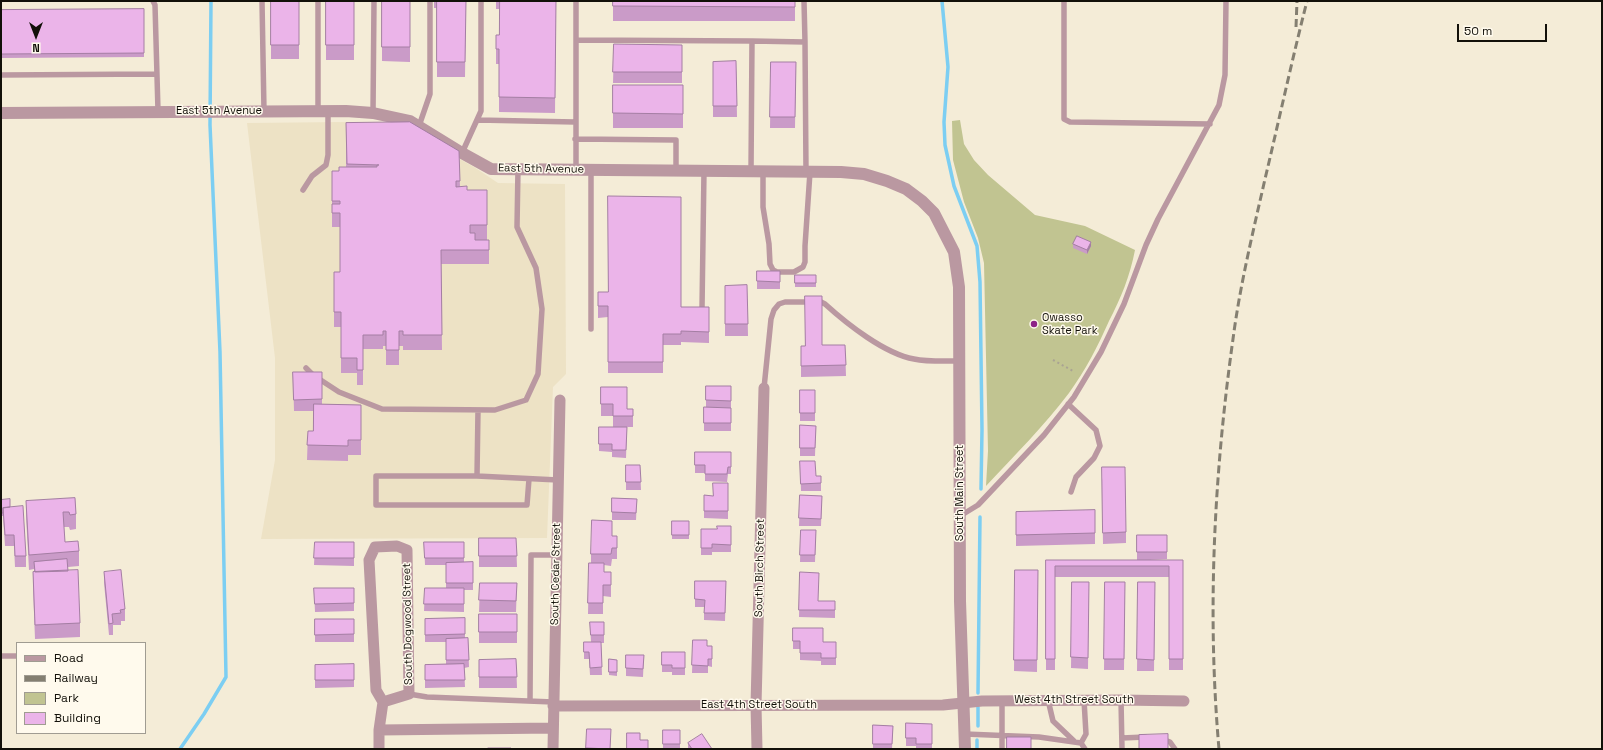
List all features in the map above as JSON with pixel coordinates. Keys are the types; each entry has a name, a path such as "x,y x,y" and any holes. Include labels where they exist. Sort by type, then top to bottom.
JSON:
{"street":[{"name":"East 5th Avenue","path":"1,113 323,111 373,113 410,121 462,154 491,169 808,172 864,174 906,189 922,201 934,213 948,239"},
{"name":"South Main Street","path":"948,239 954,252 957,270 960,361 960,601 965,749"},
{"name":"South Birch Street","path":"757,749 756,705 764,388"},
{"name":"South Cedar Street","path":"553,749 560,400"},
{"name":"South Dogwood Street","path":"397,546 407,550 409,694 383,702 376,690 369,560 375,547 397,546"},
{"name":"West 4th Street South","path":"964,703 1002,700 1184,701"},
{"path":"379,749 379,730 383,702"},
{"name":"East 4th Street South","path":"553,704 943,705 964,703"},
{"path":"379,730 553,728"}],"lane":[{"path":"153,1 155,5 158,111"},
{"path":"262,1 264,111"},
{"path":"303,190 312,176 326,165 328,155 323,111 318,1"},
{"path":"373,113 374,1"},
{"path":"419,126 430,94 430,1"},
{"path":"462,154 481,111 481,1"},
{"path":"576,1 576,170"},
{"path":"752,41 757,172 769,244 770,264 773,270 777,272 794,272 803,267 806,262 805,246 808,172 804,1"},
{"path":"1064,1 1064,119 1070,122 1210,124"},
{"path":"960,516 978,504 1044,435 1068,404 1100,352 1124,304 1146,245 1158,219 1220,105 1226,75 1226,1"},
{"path":"576,40 805,42"},
{"path":"1,75 157,74"},
{"path":"477,120 575,122"},
{"path":"575,139 676,140 676,171"},
{"path":"306,368 313,376 339,392 382,409 495,410 526,400 538,374 542,309 536,268 517,227 518,169"},
{"path":"591,170 591,329"},
{"path":"702,308 704,171"},
{"path":"764,388 771,319 778,304 785,302 821,302 851,326 890,351 914,360 960,361"},
{"path":"1068,404 1096,430 1100,446 1094,458 1076,477 1072,492"},
{"path":"477,476 478,410"},
{"path":"529,479 527,505 376,505 376,476 477,476 558,480"},
{"path":"530,701 531,555 556,555"},
{"path":"1,656 16,656"},
{"path":"409,694 426,697 530,701 553,704"},
{"path":"1002,700 1002,749"},
{"path":"1048,700 1053,721 1074,742"},
{"path":"1081,743 1086,734 1084,700"},
{"path":"1121,700 1122,749"},
{"path":"965,734 1039,737 1081,743 1085,749"},
{"path":"1122,738 1155,738 1170,742 1175,749"}],"path":[{"path":"1053,360 1073,371"}],"shaded area":[{"path":"247,123 379,123 413,133 474,167 498,183 565,184 566,374 553,387 547,538 261,539 275,460 275,358"}],"green space":[{"name":"Owasso Skate Park","path":"960,120 964,144 974,160 988,175 1035,215 1085,226 1135,250 1131,269 1121,295 1096,349 1080,376 1069,393 1029,441 986,486 988,451 984,263 978,238 964,202 953,160 952,121"}],"building":[{"path":"271,1 299,1 299,45 271,45"},
{"path":"326,1 354,1 354,45 326,45"},
{"path":"382,1 410,1 410,47 382,47"},
{"path":"437,1 466,1 465,62 437,62"},
{"path":"500,1 556,1 555,98 499,97 499,49 496,49 496,35 499,35"},
{"path":"613,1 795,1 795,7 613,6"},
{"path":"144,9 144,53 1,54 1,10"},
{"path":"614,44 682,45 682,72 613,72"},
{"path":"736,61 737,106 713,106 713,62"},
{"path":"771,62 796,62 795,117 770,117"},
{"path":"613,85 683,85 683,114 613,113"},
{"path":"410,122 459,151 460,181 456,181 456,187 467,186 467,190 487,190 487,225 470,225 470,233 475,233 475,240 489,240 489,250 441,250 442,335 403,335 403,331 399,331 399,350 386,350 386,331 383,331 383,335 363,335 363,370 357,370 357,358 341,358 341,312 334,312 334,272 340,272 340,213 332,213 332,204 340,204 340,201 332,201 332,171 339,171 339,167 377,167 377,165 379,165 347,164 346,123"},
{"path":"608,196 681,197 681,307 709,307 709,332 681,331 681,334 663,334 663,362 608,362 608,306 598,306 598,292 608,292"},
{"path":"1077,236 1091,242 1087,250 1073,244"},
{"path":"757,271 780,271 780,282 757,281"},
{"path":"795,275 816,275 816,283 795,283"},
{"path":"747,285 748,324 725,324 725,286"},
{"path":"805,296 822,296 822,345 845,345 846,365 801,366 801,346 805,346"},
{"path":"293,372 322,372 322,399 294,400"},
{"path":"706,386 731,386 731,401 706,400"},
{"path":"601,387 627,387 627,409 633,409 633,416 613,416 613,404 601,404"},
{"path":"800,390 815,390 815,413 800,413"},
{"path":"314,404 361,405 361,440 348,440 348,446 307,445 308,431 313,431"},
{"path":"704,407 731,408 731,423 704,423"},
{"path":"800,425 816,426 815,448 800,448"},
{"path":"599,427 627,427 626,450 612,450 612,444 599,444"},
{"path":"695,452 731,452 731,467 728,467 727,474 705,474 705,465 695,465"},
{"path":"800,461 815,461 816,476 821,476 821,483 801,484"},
{"path":"626,465 640,465 641,482 626,482"},
{"path":"1102,467 1125,467 1126,532 1103,533"},
{"path":"713,483 728,483 728,511 704,511 704,495 713,496"},
{"path":"800,495 822,496 821,519 799,518"},
{"path":"75,498 76,514 70,515 69,512 63,512 65,542 78,541 79,551 29,555 26,501"},
{"path":"612,498 637,499 636,513 612,512"},
{"path":"10,499 10,507 3,508 2,513 1,500"},
{"path":"23,506 26,556 15,556 14,535 5,535 3,508"},
{"path":"1095,510 1095,533 1016,535 1016,512"},
{"path":"592,520 612,521 612,536 617,536 617,548 612,548 611,554 591,554"},
{"path":"672,521 689,521 689,535 672,535"},
{"path":"717,526 731,526 731,545 712,544 712,548 701,548 701,529 717,529"},
{"path":"801,530 816,530 815,555 800,555"},
{"path":"1137,535 1167,535 1167,552 1137,552"},
{"path":"479,538 516,538 517,556 479,556"},
{"path":"315,542 354,542 354,558 314,558"},
{"path":"424,542 464,542 464,558 425,558"},
{"path":"67,559 68,571 35,572 34,562"},
{"path":"1046,560 1183,560 1183,659 1169,659 1169,566 1055,566 1055,659 1046,659"},
{"path":"473,562 473,583 446,583 446,563"},
{"path":"589,563 604,563 604,572 611,572 611,585 603,585 603,603 588,603"},
{"path":"78,570 80,623 35,625 33,572"},
{"path":"121,570 125,609 120,610 121,613 112,614 113,623 109,624 104,572"},
{"path":"1015,570 1038,570 1037,660 1014,660"},
{"path":"800,572 819,573 818,601 835,601 835,610 799,610"},
{"path":"695,581 726,581 725,613 704,613 705,600 695,599"},
{"path":"1072,582 1089,582 1088,658 1071,657"},
{"path":"1105,582 1125,582 1124,659 1104,659"},
{"path":"1138,582 1155,582 1154,660 1137,659"},
{"path":"480,583 517,583 516,601 479,600"},
{"path":"314,588 354,588 354,603 315,604"},
{"path":"425,588 464,588 464,604 424,604"},
{"path":"479,614 517,614 517,632 479,632"},
{"path":"465,618 465,634 425,635 425,619"},
{"path":"315,619 354,619 354,634 315,635"},
{"path":"590,622 604,622 604,635 591,635"},
{"path":"793,628 823,628 823,642 836,642 836,658 821,658 821,653 800,653 800,641 793,641"},
{"path":"468,638 469,660 446,660 446,639"},
{"path":"693,640 707,640 707,646 712,646 712,659 708,659 708,666 692,665"},
{"path":"584,642 601,642 602,667 590,668 589,652 584,652"},
{"path":"662,652 685,652 685,668 672,668 672,665 662,665"},
{"path":"626,655 644,655 643,669 626,668"},
{"path":"516,659 517,677 479,677 479,660"},
{"path":"609,659 617,660 617,672 609,672"},
{"path":"354,664 354,680 315,680 315,665"},
{"path":"464,664 465,680 425,680 425,665"},
{"path":"906,723 932,724 932,744 916,744 916,738 906,738"},
{"path":"873,725 893,726 892,744 873,744"},
{"path":"587,729 611,729 610,749 586,748"},
{"path":"663,730 680,730 680,744 663,744"},
{"path":"627,733 640,733 640,740 648,740 648,749 627,749"},
{"path":"702,734 712,749 692,749 688,743"},
{"path":"1168,734 1168,749 1139,749 1139,735"},
{"path":"1007,737 1031,737 1031,749 1007,749"},
{"path":"511,748 511,749 488,749"}],"waterway":[{"path":"180,749 204,714 226,677 220,352 210,125 211,1"},
{"path":"942,1 948,67 944,122 945,145 954,186 977,246 980,282 982,430 981,489"},
{"path":"978,693 980,517"},
{"path":"978,707 978,726"},
{"path":"977,740 977,749"}],"railway":[{"path":"1296,27 1297,1"},
{"path":"1219,749 1213,647 1213,595 1217,493 1226,390 1239,299 1247,259 1307,1"}],"place":[{"name":"Owasso Skate Park","path":"1034,324"}]}
